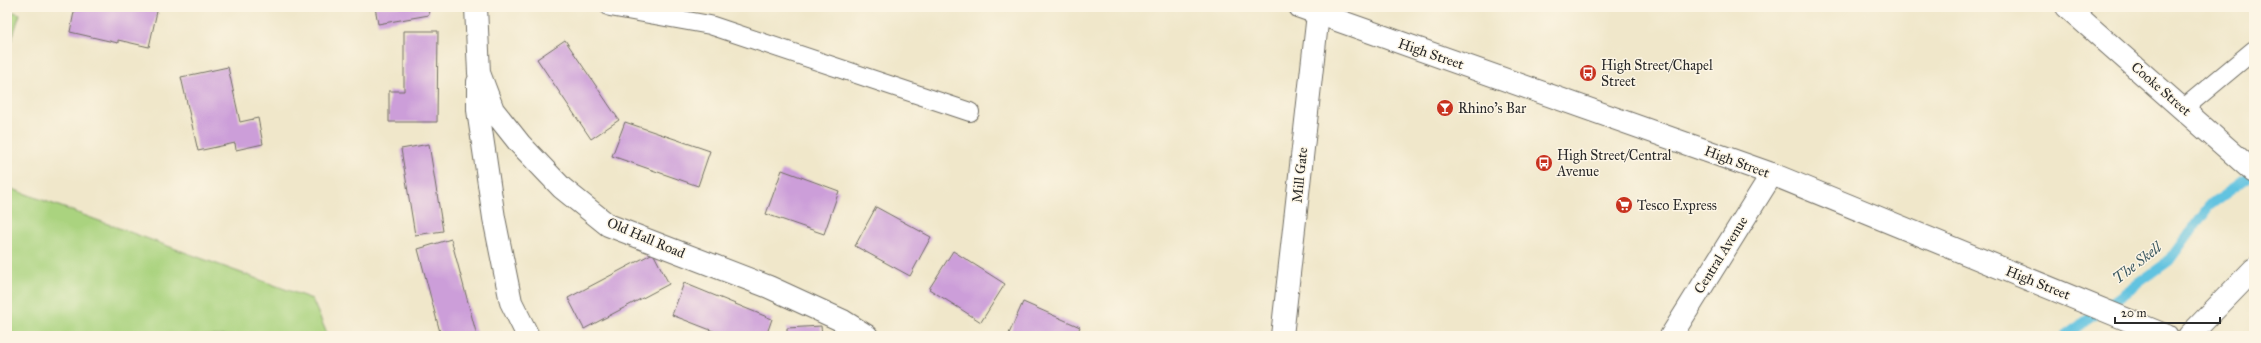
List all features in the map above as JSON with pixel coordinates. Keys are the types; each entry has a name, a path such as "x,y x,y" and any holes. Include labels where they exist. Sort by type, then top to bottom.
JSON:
{"main road":[{"name":"Old Hall Road","path":"476,7 476,43 479,73 478,110 494,218 511,302 528,336"},
{"name":"Cooke Street","path":"2067,7 2254,172"},
{"name":"High Street","path":"1309,11 1772,174 2167,336"},
{"name":"Mill Gate","path":"1282,336 1309,11"},
{"name":"Old Hall Road","path":"479,73 493,110 520,144 562,188 608,225 769,287 843,321 867,336"},
{"name":"Central Avenue","path":"1671,336 1772,174"},
{"path":"2189,336 2254,269"}],"lane":[{"path":"610,7 710,25 970,112"},
{"path":"2183,109 2254,50"}],"green space":[{"path":"7,10 20,14 7,54"},
{"path":"7,187 312,299 328,336 7,336"}],"building":[{"path":"75,7 158,7 149,47 118,40 118,43 70,32"},
{"path":"375,7 428,7 429,15 378,24"},
{"path":"404,31 438,31 437,122 389,122 389,91 404,91"},
{"path":"565,40 619,120 591,139 537,59"},
{"path":"228,67 240,122 258,118 263,144 236,150 235,143 198,151 181,77"},
{"path":"625,122 710,151 698,186 612,156"},
{"path":"429,144 443,231 415,235 401,149"},
{"path":"782,170 839,191 824,234 766,214"},
{"path":"876,207 931,237 910,276 855,246"},
{"path":"451,239 477,336 441,336 418,249"},
{"path":"953,251 1005,284 981,322 929,289"},
{"path":"653,253 669,284 584,329 568,298"},
{"path":"684,283 772,319 766,336 726,336 672,315"},
{"path":"1023,302 1080,327 1076,336 1008,336"},
{"path":"821,326 822,336 787,336 787,328"}],"waterway":[{"name":"The Skell","path":"2065,336 2169,261 2209,206 2254,173"}],"place":[{"name":"High Street/Chapel Street","path":"1588,73"},
{"name":"Rhino's Bar","path":"1445,108"},
{"name":"High Street/Central Avenue","path":"1544,163"},
{"name":"Tesco Express","path":"1624,205"}]}
